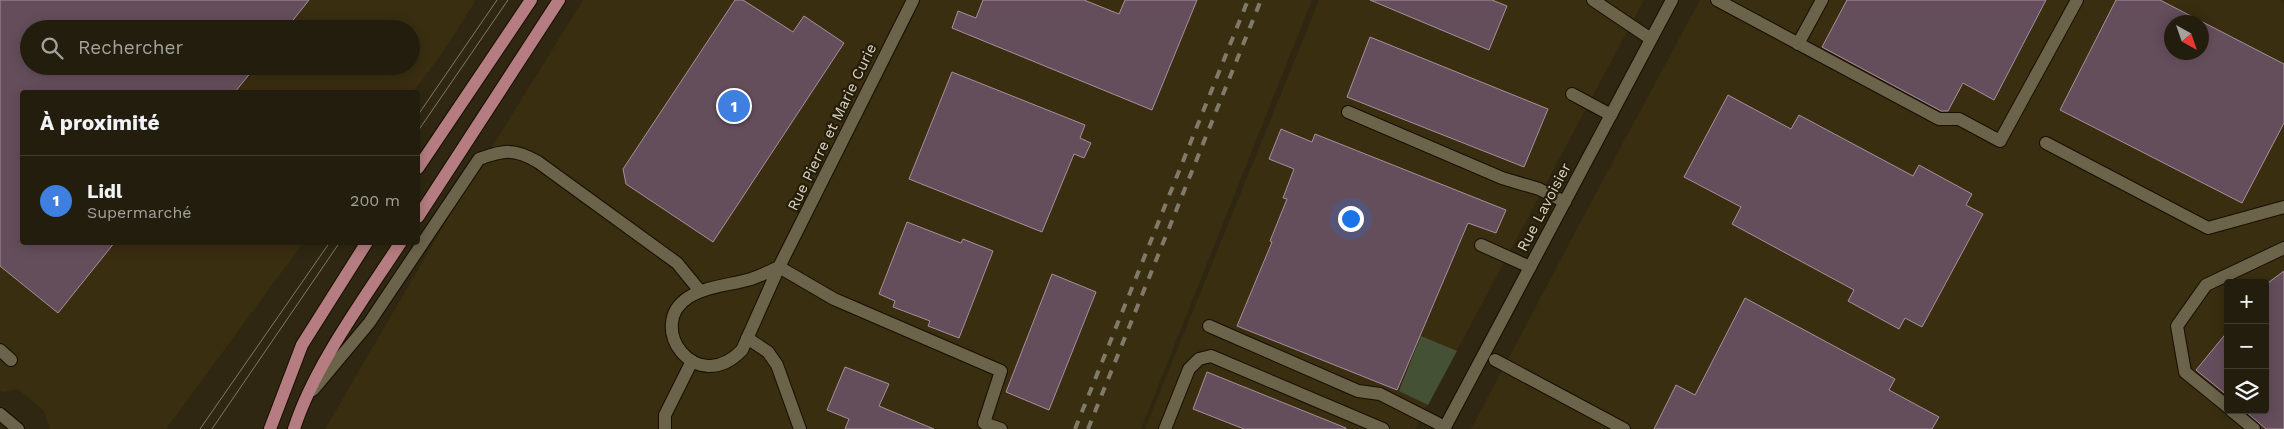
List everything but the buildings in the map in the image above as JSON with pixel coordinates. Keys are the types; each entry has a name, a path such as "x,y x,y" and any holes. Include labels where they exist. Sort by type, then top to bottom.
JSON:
{"main road":[{"path":"420,165 532,0"},
{"path":"420,214 559,0"},
{"path":"270,429 302,345 365,245"},
{"path":"294,429 303,401 327,359 399,245"}],"street":[{"name":"Rue Pierre et Marie Curie","path":"692,361 710,366 722,364 742,350 779,267 913,0"},
{"path":"1593,0 1651,39"},
{"name":"Rue Lavoisier","path":"1445,428 1672,0"},
{"path":"1798,44 1822,0"},
{"path":"1725,2 1938,120 1959,119 2000,141 2077,0"},
{"path":"1572,94 1611,115"},
{"path":"1348,112 1502,178 1539,189 1565,202"},
{"path":"2046,143 2208,228 2284,207"},
{"path":"303,401 369,323 479,159 503,151 527,156 677,263 700,291"},
{"path":"1481,245 1530,267"},
{"path":"2224,404 2185,372 2177,326 2206,285 2284,248"},
{"path":"665,429 664,415 692,361 678,350 674,339 672,328 674,316 679,306 687,298 700,291 752,278 779,267 834,298 1001,371 984,423 1001,429"},
{"path":"1209,326 1358,391 1380,394 1445,428"},
{"path":"747,338 768,352 778,365 800,429"},
{"path":"0,350 11,360"},
{"path":"1165,429 1189,369 1199,359 1211,356 1383,429"},
{"path":"1495,360 1624,429"},
{"path":"0,414 18,429"},
{"path":"2236,414 2254,429"}],"shaded area":[{"path":"0,0 476,0 443,52 414,90 20,90 20,245 302,245 166,429 50,429 44,411 18,389 3,392 0,390"},
{"path":"583,0 1312,0 1141,429 325,429 448,218"},
{"path":"1319,0 1644,0 1415,429 1145,429"},
{"path":"1700,0 2280,0 2284,4 2284,429 1471,429"}],"green space":[{"path":"1421,336 1457,351 1428,405 1399,391"}],"tram line":[{"path":"420,112 497,0"},
{"path":"420,128 508,0"},
{"path":"200,429 328,245"},
{"path":"212,429 338,245"}],"railway":[{"path":"1075,429 1248,0"},
{"path":"1088,429 1261,0"}],"place":[{"name":"Lidl","path":"734,106"}]}
